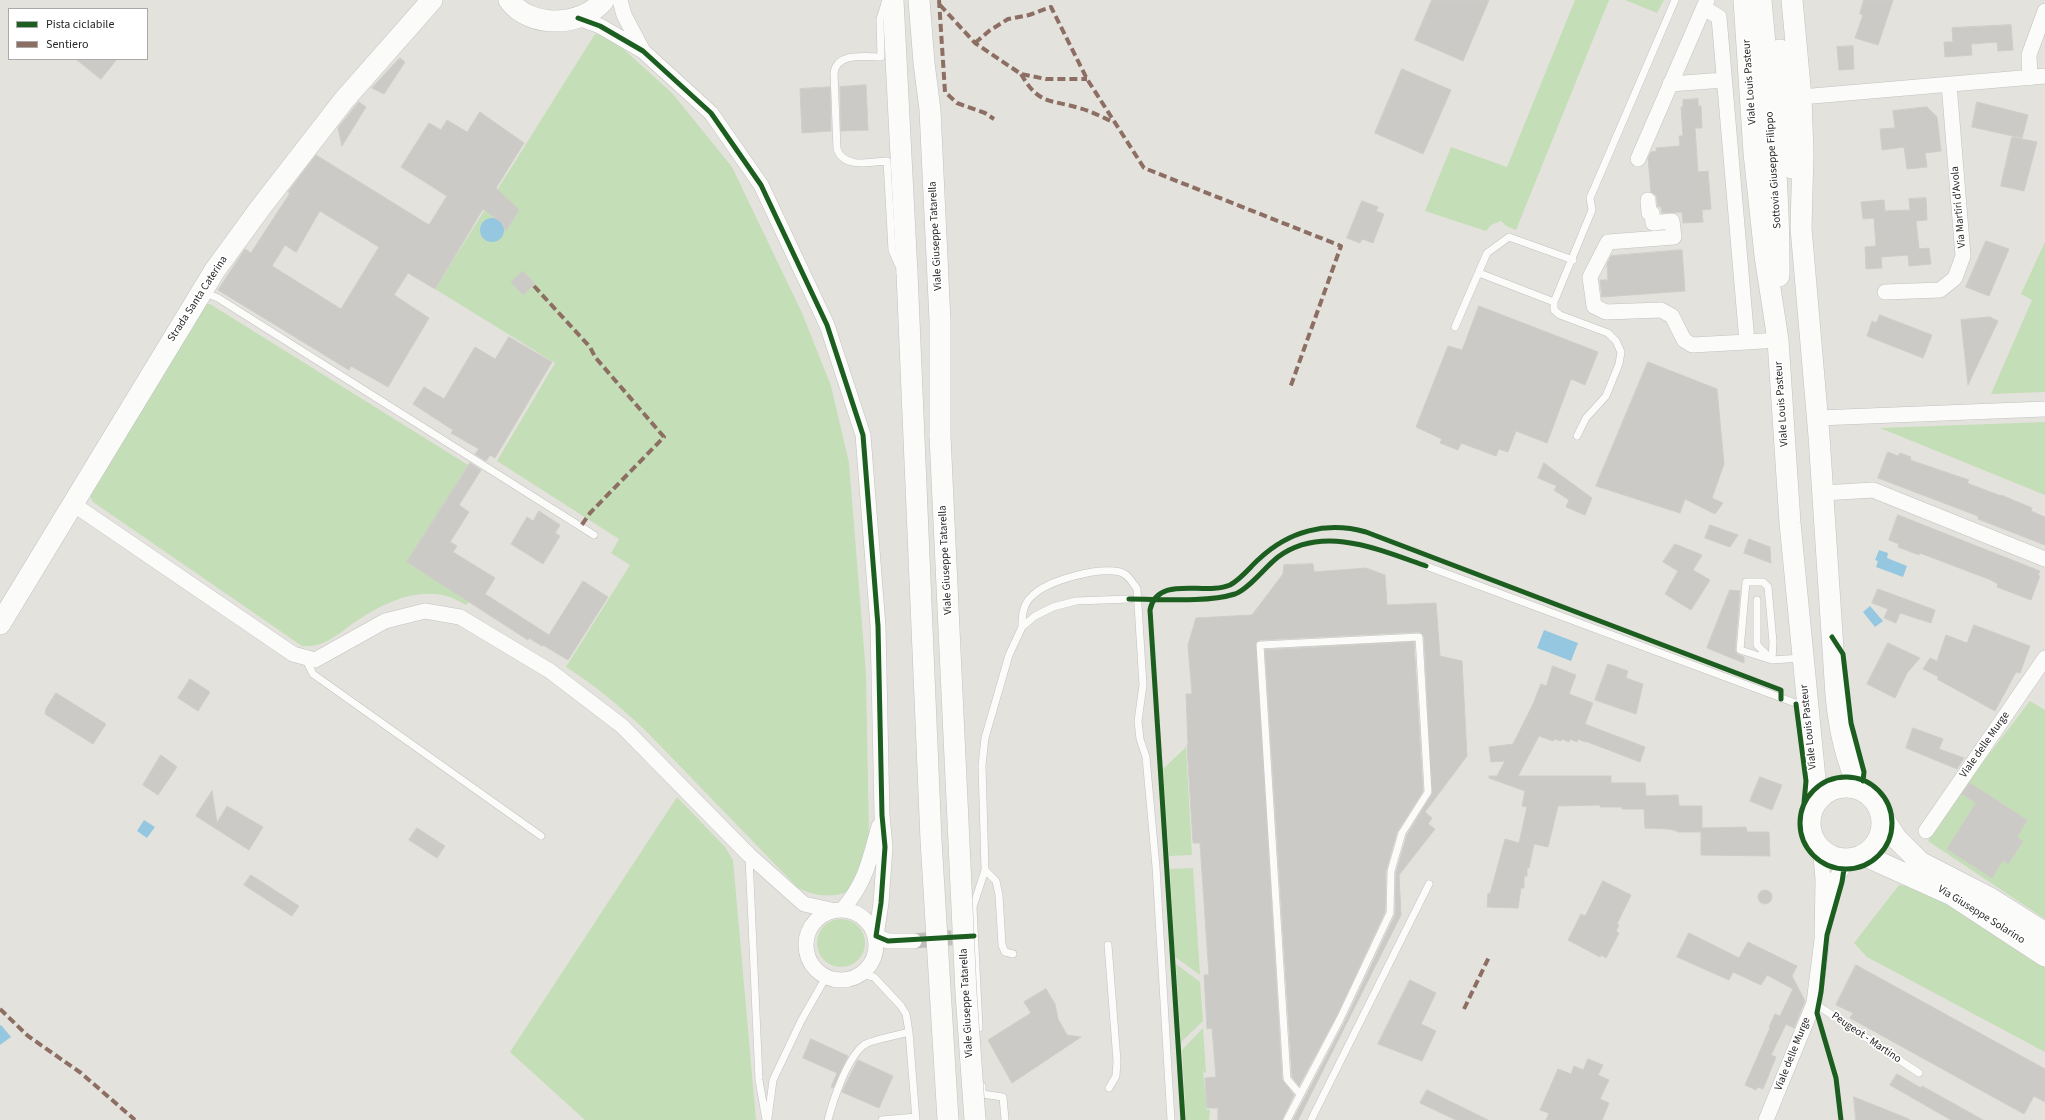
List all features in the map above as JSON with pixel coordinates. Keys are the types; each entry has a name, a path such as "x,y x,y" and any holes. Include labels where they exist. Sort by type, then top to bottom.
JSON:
{"main road":[{"name":"Strada Santa Caterina","path":"0,624 201,291 261,207 344,100 432,0"},
{"path":"508,1 525,14 542,20 560,22 578,18 590,12 604,0"},
{"path":"893,0 907,278 931,840 948,1120"},
{"name":"Viale Giuseppe Tatarella","path":"919,0 930,118 940,321 940,436 966,993 975,1120"},
{"name":"Viale Louis Pasteur","path":"1744,0 1754,152 1765,256 1778,340 1790,523 1806,707 1816,789 1813,809"},
{"name":"Sottovia Giuseppe Filippo","path":"1761,0 1775,170 1779,246 1778,340"},
{"name":"Sottovia Giuseppe Filippo","path":"1776,0 1788,140 1801,228"},
{"path":"1792,0 1801,97 1803,153 1801,228 1818,418 1836,695 1839,727 1850,769 1860,789"},
{"path":"1856,857 1877,842 1882,831 1882,816 1880,808 1873,798 1860,789 1852,787 1840,788 1829,792 1819,799 1813,809 1810,821 1811,832 1816,843 1824,852 1835,858 1856,857 1917,870"},
{"path":"1882,816 1917,870"},
{"name":"Via Giuseppe Solarino","path":"1917,870 1990,898 2045,933"},
{"name":"Via Giuseppe Solarino","path":"1917,870 1935,886 1966,903 2045,956"}],"street":[{"path":"620,0 624,15 643,50"},
{"path":"1638,159 1706,4 1719,17 1746,342"},
{"path":"2030,78 2029,55 2045,11"},
{"path":"578,18 600,26 643,50 712,113 761,185 827,325 863,434 878,626 884,866 876,936 876,949 873,959 868,967 860,974 843,980 826,977 812,965 808,957 805,940 808,931 813,922 822,914 837,910 856,893 864,879 870,863 882,815"},
{"path":"1801,97 2045,76"},
{"path":"1670,84 1724,80"},
{"name":"Via Martiri d'Avola","path":"1885,292 1940,290 1955,278 1963,256 1949,84"},
{"path":"1648,200 1653,223 1672,221 1674,237 1608,242 1590,277 1594,306 1606,312 1661,310 1672,316 1684,340 1692,345 1778,340"},
{"path":"1818,418 2045,410"},
{"path":"1823,493 1873,490 2045,559"},
{"path":"73,504 292,654 315,660 385,621 425,611 460,617 550,671 622,726 749,855 804,904 855,912 864,918 876,936 888,941 914,941"},
{"name":"Viale delle Murge","path":"1926,831 2045,658"},
{"name":"Viale delle Murge","path":"1766,1120 1814,1003 1822,934 1821,856 1816,843"},
{"path":"1822,934 1836,878 1856,857"},
{"path":"804,904 808,931"}],"lane":[{"path":"886,0 880,19 881,57 844,58 834,67 838,149 840,156 847,162 887,161 892,250 907,278"},
{"path":"1577,436 1586,418 1606,396 1619,364 1621,352 1616,341 1608,333 1560,315 1554,310 1554,302 1573,260 1592,210 1590,198 1675,0"},
{"path":"1455,326 1487,253 1509,236 1573,260"},
{"path":"1479,272 1554,302"},
{"path":"201,291 218,298 594,535"},
{"path":"1426,566 1806,707"},
{"path":"979,1039 973,908 985,870 982,765 985,738 1009,656 1022,627 1022,611 1032,596 1052,584 1072,577 1097,572 1120,572 1129,577 1137,589 1143,685 1138,721 1140,739 1146,757 1156,867 1171,1120"},
{"path":"1772,660 1773,642 1768,587 1763,582 1746,582 1740,650 1772,660 1802,658"},
{"path":"1022,627 1035,616 1053,607 1076,601 1129,599"},
{"path":"1757,600 1757,644 1772,660"},
{"path":"1288,1120 1300,1094 1340,1019 1390,914 1391,871 1402,833 1428,792 1419,637 1260,645 1287,1079 1300,1094"},
{"path":"304,657 313,674 541,836"},
{"path":"749,855 759,1080 767,1120"},
{"path":"985,870 996,881 999,895 1002,945 1005,952 1013,954"},
{"path":"1310,1120 1430,884"},
{"path":"1108,945 1117,1061 1116,1076 1109,1088"},
{"path":"860,974 874,977 901,1006 906,1014 909,1032 916,1118 882,1120"},
{"path":"767,1120 773,1080 801,1021 826,977"},
{"name":"Peugeot - Martino","path":"1814,1003 1919,1073"},
{"path":"828,1120 833,1100 847,1067 864,1044 909,1032"},
{"path":"981,1078 982,1094 1003,1097 1005,1120"}],"green space":[{"path":"1575,0 1609,0 1516,230 1506,226 1501,221 1491,225 1486,231 1425,211 1451,147 1507,167"},
{"path":"1625,0 1664,0 1657,13"},
{"path":"595,34 609,36 672,93 732,167 802,313 831,386 849,463 866,674 869,839 866,856 848,892 835,895 822,895 810,893 798,888 647,732 628,714 588,682 566,667 630,565 611,553 619,539 497,461 555,363 435,289"},
{"path":"2045,242 2045,392 1991,394 2032,300 2021,294"},
{"path":"204,304 210,304 468,465 408,562 470,601 466,605 450,597 434,594 420,594 407,597 370,612 337,635 321,644 302,646 93,502 90,496"},
{"path":"2045,422 2045,495 1880,428"},
{"path":"2030,701 2045,710 2045,919 1928,841 1969,780"},
{"path":"1186,747 1192,855 1169,856 1163,769"},
{"path":"677,797 725,847 733,860 756,1120 585,1120 510,1052"},
{"path":"1193,868 1200,975 1175,957 1170,869"},
{"path":"1899,885 1922,888 2045,967 2045,1052 1867,957 1854,943"},
{"path":"836,919 846,919 858,926 865,938 865,948 858,960 846,967 836,967 828,963 821,956 817,948 817,938 821,930 828,923"},
{"path":"1176,964 1200,982 1203,1021 1181,1042"},
{"path":"1203,1028 1206,1073 1203,1071 1207,1110 1210,1110 1209,1120 1186,1120 1182,1050"}],"water":[{"path":"492,218 500,222 504,230 500,238 492,242 484,238 480,230 484,222"},
{"path":"1879,550 1888,553 1887,558 1907,566 1903,577 1876,567 1878,561 1875,560"},
{"path":"1870,606 1883,621 1875,627 1863,612"},
{"path":"1544,630 1578,643 1571,661 1537,648"},
{"path":"144,820 155,827 147,838 137,831"},
{"path":"1,1025 11,1037 0,1045 0,1026"}],"building":[{"path":"1432,0 1489,0 1463,61 1415,40"},
{"path":"1864,0 1893,0 1878,45 1855,38 1863,15 1860,14"},
{"path":"2011,25 2013,50 1998,51 1997,42 1971,44 1972,55 1945,57 1944,42 1953,42 1952,28"},
{"path":"1853,46 1854,69 1839,70 1837,47"},
{"path":"400,58 405,62 384,94 372,88"},
{"path":"77,60 116,60 101,79"},
{"path":"1402,69 1451,90 1423,154 1375,133"},
{"path":"866,85 868,130 841,131 840,87"},
{"path":"830,87 831,131 802,133 800,89"},
{"path":"1698,99 1698,106 1701,106 1702,128 1695,128 1698,172 1708,171 1711,209 1702,210 1703,222 1683,223 1682,212 1662,213 1661,207 1658,206 1656,195 1651,192 1648,158 1651,152 1657,151 1656,148 1680,146 1679,136 1683,136 1681,107 1683,107 1683,100"},
{"path":"359,102 366,107 342,146 338,128"},
{"path":"1977,102 2028,115 2022,138 1972,127"},
{"path":"1927,107 1937,117 1941,151 1925,153 1927,167 1907,169 1904,147 1882,150 1880,129 1895,128 1893,111"},
{"path":"480,112 524,143 496,188 519,210 506,231 501,222 483,209 435,289 408,273 394,295 429,318 388,387 351,366 349,370 218,290 245,249 251,253 290,193 288,192 316,155 429,225 447,196 401,167 429,123 441,130 447,120 467,132","holes":["320,211 379,247 341,309 272,266 285,245 296,252"]},
{"path":"2012,137 2037,142 2024,191 2001,186"},
{"path":"1926,198 1927,220 1916,221 1919,249 1929,248 1931,264 1909,266 1908,255 1881,257 1882,268 1866,269 1865,247 1876,246 1874,218 1863,219 1861,202 1884,200 1885,211 1910,210 1909,199"},
{"path":"1362,201 1378,207 1376,211 1384,214 1373,243 1362,239 1360,243 1347,238"},
{"path":"1986,241 2009,249 1989,296 1966,287"},
{"path":"1682,250 1685,291 1602,297 1600,280 1608,280 1607,264 1611,256"},
{"path":"523,271 535,284 523,295 511,282"},
{"path":"1479,306 1598,352 1585,385 1571,379 1547,443 1516,431 1508,452 1499,449 1496,456 1461,443 1458,450 1440,443 1442,439 1416,427 1448,346 1462,350"},
{"path":"1880,315 1932,335 1923,358 1867,336 1872,321 1876,323"},
{"path":"1990,317 1998,321 1968,385 1961,320"},
{"path":"509,337 552,362 495,458 490,455 486,461 475,454 479,449 451,433 453,430 413,404 424,387 444,399 475,347 495,359"},
{"path":"1648,362 1717,389 1724,464 1712,498 1723,503 1715,514 1685,499 1680,513 1596,486"},
{"path":"1888,452 1898,456 1900,453 1911,457 1910,460 1969,480 1967,483 2032,508 2031,511 2045,517 2045,545 1978,519 1978,516 1878,478"},
{"path":"470,463 481,470 459,505 469,512 450,542 457,546 453,552 495,578 485,594 549,635 583,581 608,597 568,660 529,638 528,640 407,562"},
{"path":"1544,463 1592,498 1585,515 1566,507 1569,500 1554,490 1557,486 1538,478"},
{"path":"539,511 560,525 555,533 560,536 543,564 511,544 527,517 533,521"},
{"path":"1898,515 2040,571 2038,575 2040,576 2031,600 1997,587 1998,584 1991,580 1920,553 1919,555 1898,547 1899,544 1889,540"},
{"path":"1710,525 1738,535 1730,547 1705,538"},
{"path":"1749,539 1770,547 1771,563 1744,553"},
{"path":"1675,544 1702,555 1693,570 1710,580 1691,610 1665,594 1678,571 1663,562"},
{"path":"1313,564 1314,572 1366,568 1385,575 1387,605 1436,603 1440,656 1462,661 1467,756 1425,812 1432,818 1428,824 1435,829 1399,875 1401,915 1298,1120 1293,1120 1345,1021 1395,915 1396,872 1407,835 1432,794 1424,637 1419,632 1260,640 1256,642 1282,1079 1294,1095 1282,1120 1218,1120 1218,1108 1207,1108 1205,1078 1216,1077 1212,1028 1207,1029 1204,975 1209,975 1200,843 1193,843 1187,745 1186,694 1192,694 1188,645 1196,618 1252,615 1283,574 1284,565"},
{"path":"1878,589 1935,610 1931,623 1900,613 1896,623 1884,618 1888,609 1872,603"},
{"path":"1730,590 1740,591 1735,650 1737,654 1744,657 1744,663 1707,648"},
{"path":"1974,625 2030,646 2020,673 2016,672 1995,711 1937,679 1939,677 1923,669 1930,658 1937,661 1946,635 1967,643"},
{"path":"1414,642 1423,791 1397,832 1386,871 1385,912 1336,1017 1299,1086 1292,1077 1265,650"},
{"path":"1888,643 1920,658 1907,673 1895,698 1867,684"},
{"path":"1608,664 1628,671 1626,678 1643,684 1636,714 1595,700"},
{"path":"1553,666 1576,675 1569,694 1593,703 1585,724 1645,747 1640,762 1578,739 1577,742 1570,739 1569,742 1562,739 1561,741 1554,739 1553,741 1539,736 1518,776 1611,776 1611,783 1645,783 1646,796 1678,795 1679,806 1702,806 1702,828 1746,827 1747,832 1769,832 1770,856 1701,855 1701,832 1678,832 1669,829 1645,828 1644,809 1600,807 1600,805 1558,806 1548,847 1534,844 1529,868 1527,868 1527,876 1524,876 1524,888 1521,888 1518,908 1487,907 1488,893 1490,894 1505,839 1519,843 1527,807 1522,806 1525,791 1489,778 1489,776 1497,776 1505,761 1491,762 1489,747 1513,744 1533,704 1541,684 1546,686"},
{"path":"190,679 210,692 198,711 178,698"},
{"path":"56,693 106,724 93,744 45,714 46,709"},
{"path":"1913,728 1943,739 1939,749 1964,758 1957,769 1906,748"},
{"path":"161,755 177,767 158,795 143,785"},
{"path":"1760,777 1782,785 1772,810 1750,801"},
{"path":"1970,783 2027,820 2017,837 2023,841 2008,864 2003,860 1992,878 1947,849 1976,803 1962,794"},
{"path":"212,791 217,823 227,806 263,827 249,850 196,816"},
{"path":"417,828 445,846 437,858 409,840"},
{"path":"251,875 299,906 292,916 244,885"},
{"path":"1603,881 1631,895 1617,924 1619,925 1616,931 1619,933 1606,958 1601,955 1600,957 1568,940 1581,914 1585,916"},
{"path":"1762,890 1768,890 1772,894 1772,900 1768,904 1762,904 1758,900 1758,894"},
{"path":"1689,933 1739,958 1748,942 1797,966 1792,976 1805,1001 1794,1028 1786,1024 1771,1055 1776,1057 1763,1089 1758,1087 1756,1090 1745,1085 1775,1014 1780,1016 1793,989 1767,975 1761,985 1733,972 1729,980 1677,957"},
{"path":"1856,965 2045,1069 2045,1102 2034,1096 2024,1114 1850,1018 1853,1013 1836,1005"},
{"path":"1410,980 1436,993 1421,1024 1436,1031 1422,1061 1378,1044"},
{"path":"1046,989 1055,1004 1058,1019 1067,1035 1081,1037 1012,1083 988,1040 1031,1013 1024,1002"},
{"path":"811,1039 848,1056 833,1088 831,1087 837,1073 803,1058"},
{"path":"1588,1059 1603,1065 1598,1075 1609,1080 1600,1099 1609,1103 1602,1120 1546,1120 1549,1113 1540,1110 1558,1069 1571,1074 1574,1066 1583,1070"},
{"path":"858,1060 893,1076 879,1108 842,1092"},
{"path":"1897,1074 1921,1088 1922,1086 1983,1120 1951,1120 1890,1085"},
{"path":"1427,1090 1488,1120 1456,1120 1420,1103"},
{"path":"1854,1097 1909,1119 1909,1120 1856,1120"}],"tunnel":[{"path":"914,941 973,936"}],"marked path":[{"path":"939,0 945,92 957,103 985,113 994,119"},
{"path":"940,5 975,43 1021,74 1046,79 1087,79"},
{"path":"975,43 989,31 1008,19 1029,15 1051,7 1087,79 1144,168 1341,246 1290,388"},
{"path":"1021,74 1027,84 1039,96 1083,109 1113,122"},
{"path":"534,286 590,347 595,357 664,437 590,513 581,526"},
{"path":"1464,1009 1489,957"},
{"path":"0,1009 28,1036 81,1073 135,1120"}],"cycle path":[{"path":"578,18 600,26 643,51 711,113 761,185 827,325 863,435 878,626 882,815 885,847 881,903 876,936 888,941 974,936"},
{"path":"1183,1120 1150,610 1154,599 1162,592 1172,589 1220,588 1230,585 1238,580 1271,549 1295,535 1322,528 1351,529 1366,532 1781,690 1781,699"},
{"path":"1129,599 1197,600 1235,594 1246,588 1278,557 1295,547 1314,542 1332,541 1371,547 1426,566"},
{"path":"1832,637 1843,654 1851,723 1864,772 1863,781"},
{"path":"1796,704 1806,781 1804,803"},
{"path":"1846,777 1863,781 1878,791 1888,806 1892,823 1888,840 1878,855 1863,865 1846,869 1829,865 1814,855 1804,840 1800,823 1804,806 1814,791 1829,781 1846,777"},
{"path":"1841,1120 1836,1078 1817,1013 1821,992 1827,935 1842,882 1844,869"}]}
